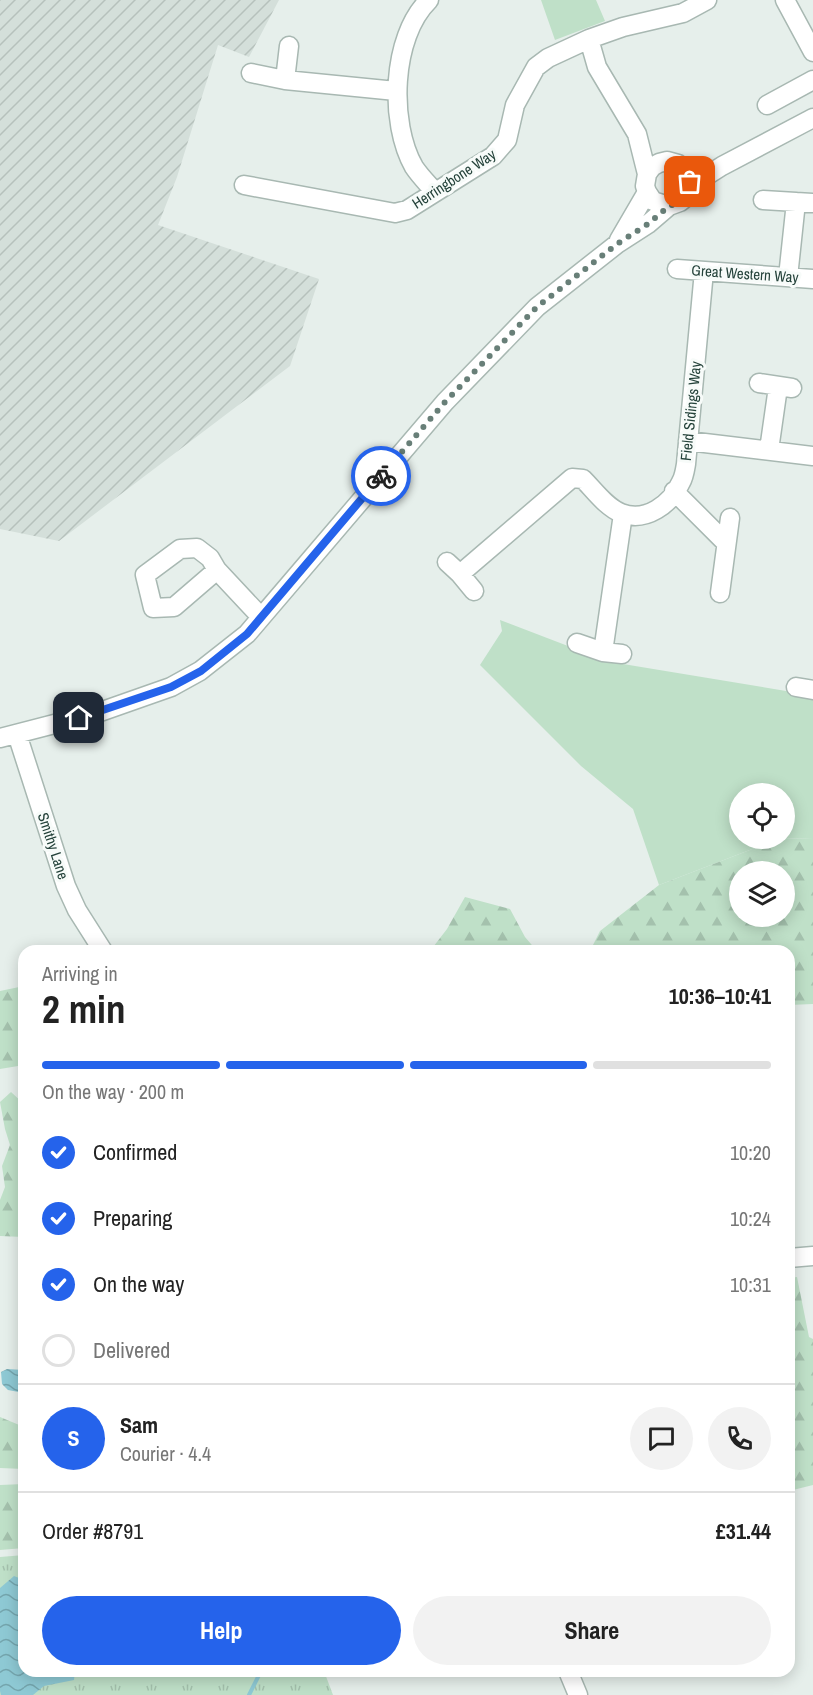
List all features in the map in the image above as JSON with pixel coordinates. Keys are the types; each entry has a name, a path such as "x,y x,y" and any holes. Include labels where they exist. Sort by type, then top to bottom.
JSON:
{"street":[{"path":"429,0 423,6 404,45 396,92 405,144 414,167 435,192"},
{"name":"Herringbone Way","path":"244,185 395,213 406,210 493,156 507,140 515,105 536,66 590,39 623,27 683,13 707,0"},
{"path":"785,0 810,39"},
{"path":"590,39 597,67 637,134 647,183 658,204 669,206"},
{"path":"285,80 290,46"},
{"path":"251,73 285,80 396,92"},
{"path":"767,105 813,80"},
{"path":"689,187 722,166 813,118"},
{"path":"9,736 97,713 171,687 201,671 247,634 445,402 537,307 617,244 648,224 669,206 685,198 689,187 688,177 637,134"},
{"path":"617,244 659,163 722,166"},
{"path":"763,200 804,202 788,277"},
{"name":"Great Western Way","path":"677,269 813,279"},
{"name":"Field Sidings Way","path":"622,514 650,515 667,501 681,483 686,464 704,271"},
{"path":"759,383 785,387 769,450"},
{"path":"688,441 813,456"},
{"path":"474,591 453,568 572,478 583,479 605,502 622,514 603,652"},
{"path":"674,491 726,543"},
{"path":"720,593 730,518"},
{"path":"217,570 261,617"},
{"path":"577,643 603,652 622,654"},
{"name":"Smithy Lane","path":"9,736 66,886 77,910 99,945"},
{"path":"795,1258 813,1256"},
{"path":"570,1677 578,1695"}],"shaded area":[{"path":"0,0 279,0 249,57 218,45 177,177 158,225 319,279 290,366 59,541 0,529"}],"green space":[{"path":"541,0 596,0 605,21 555,40"},
{"path":"500,620 623,664 786,691 813,692 813,838 795,839 795,783 729,783 729,849 752,849 659,885 633,809 581,766 480,665 502,631"},
{"path":"813,838 813,1004 795,1005 795,945 593,945 600,931 659,885 752,849 795,849 795,839"},
{"path":"465,897 510,909 532,945 435,945 447,929"},
{"path":"18,987 18,1066 0,1069 0,991"},
{"path":"11,1092 18,1098 18,1237 0,1236 0,1200 5,1187 2,1166 10,1145 0,1102"},
{"path":"795,1277 797,1277 809,1337 813,1339 813,1485 795,1490"},
{"path":"0,1417 18,1424 18,1469 0,1468"},
{"path":"18,1484 18,1548 0,1550 0,1485"},
{"path":"18,1556 18,1677 326,1677 333,1695 0,1695 0,1557"}],"water":[{"path":"7,1369 18,1370 18,1392 8,1390 2,1384 1,1372"},
{"path":"14,1576 18,1578 18,1677 74,1677 74,1680 44,1686 33,1695 1,1695 0,1588"}],"waterway":[{"path":"249,1695 258,1677"}],"way so far":[{"path":"381,476 445,402 537,307 617,244 648,224 669,206 685,198 690,182"}],"route":[{"path":"79,718 171,687 201,671 247,634 381,476"}]}
